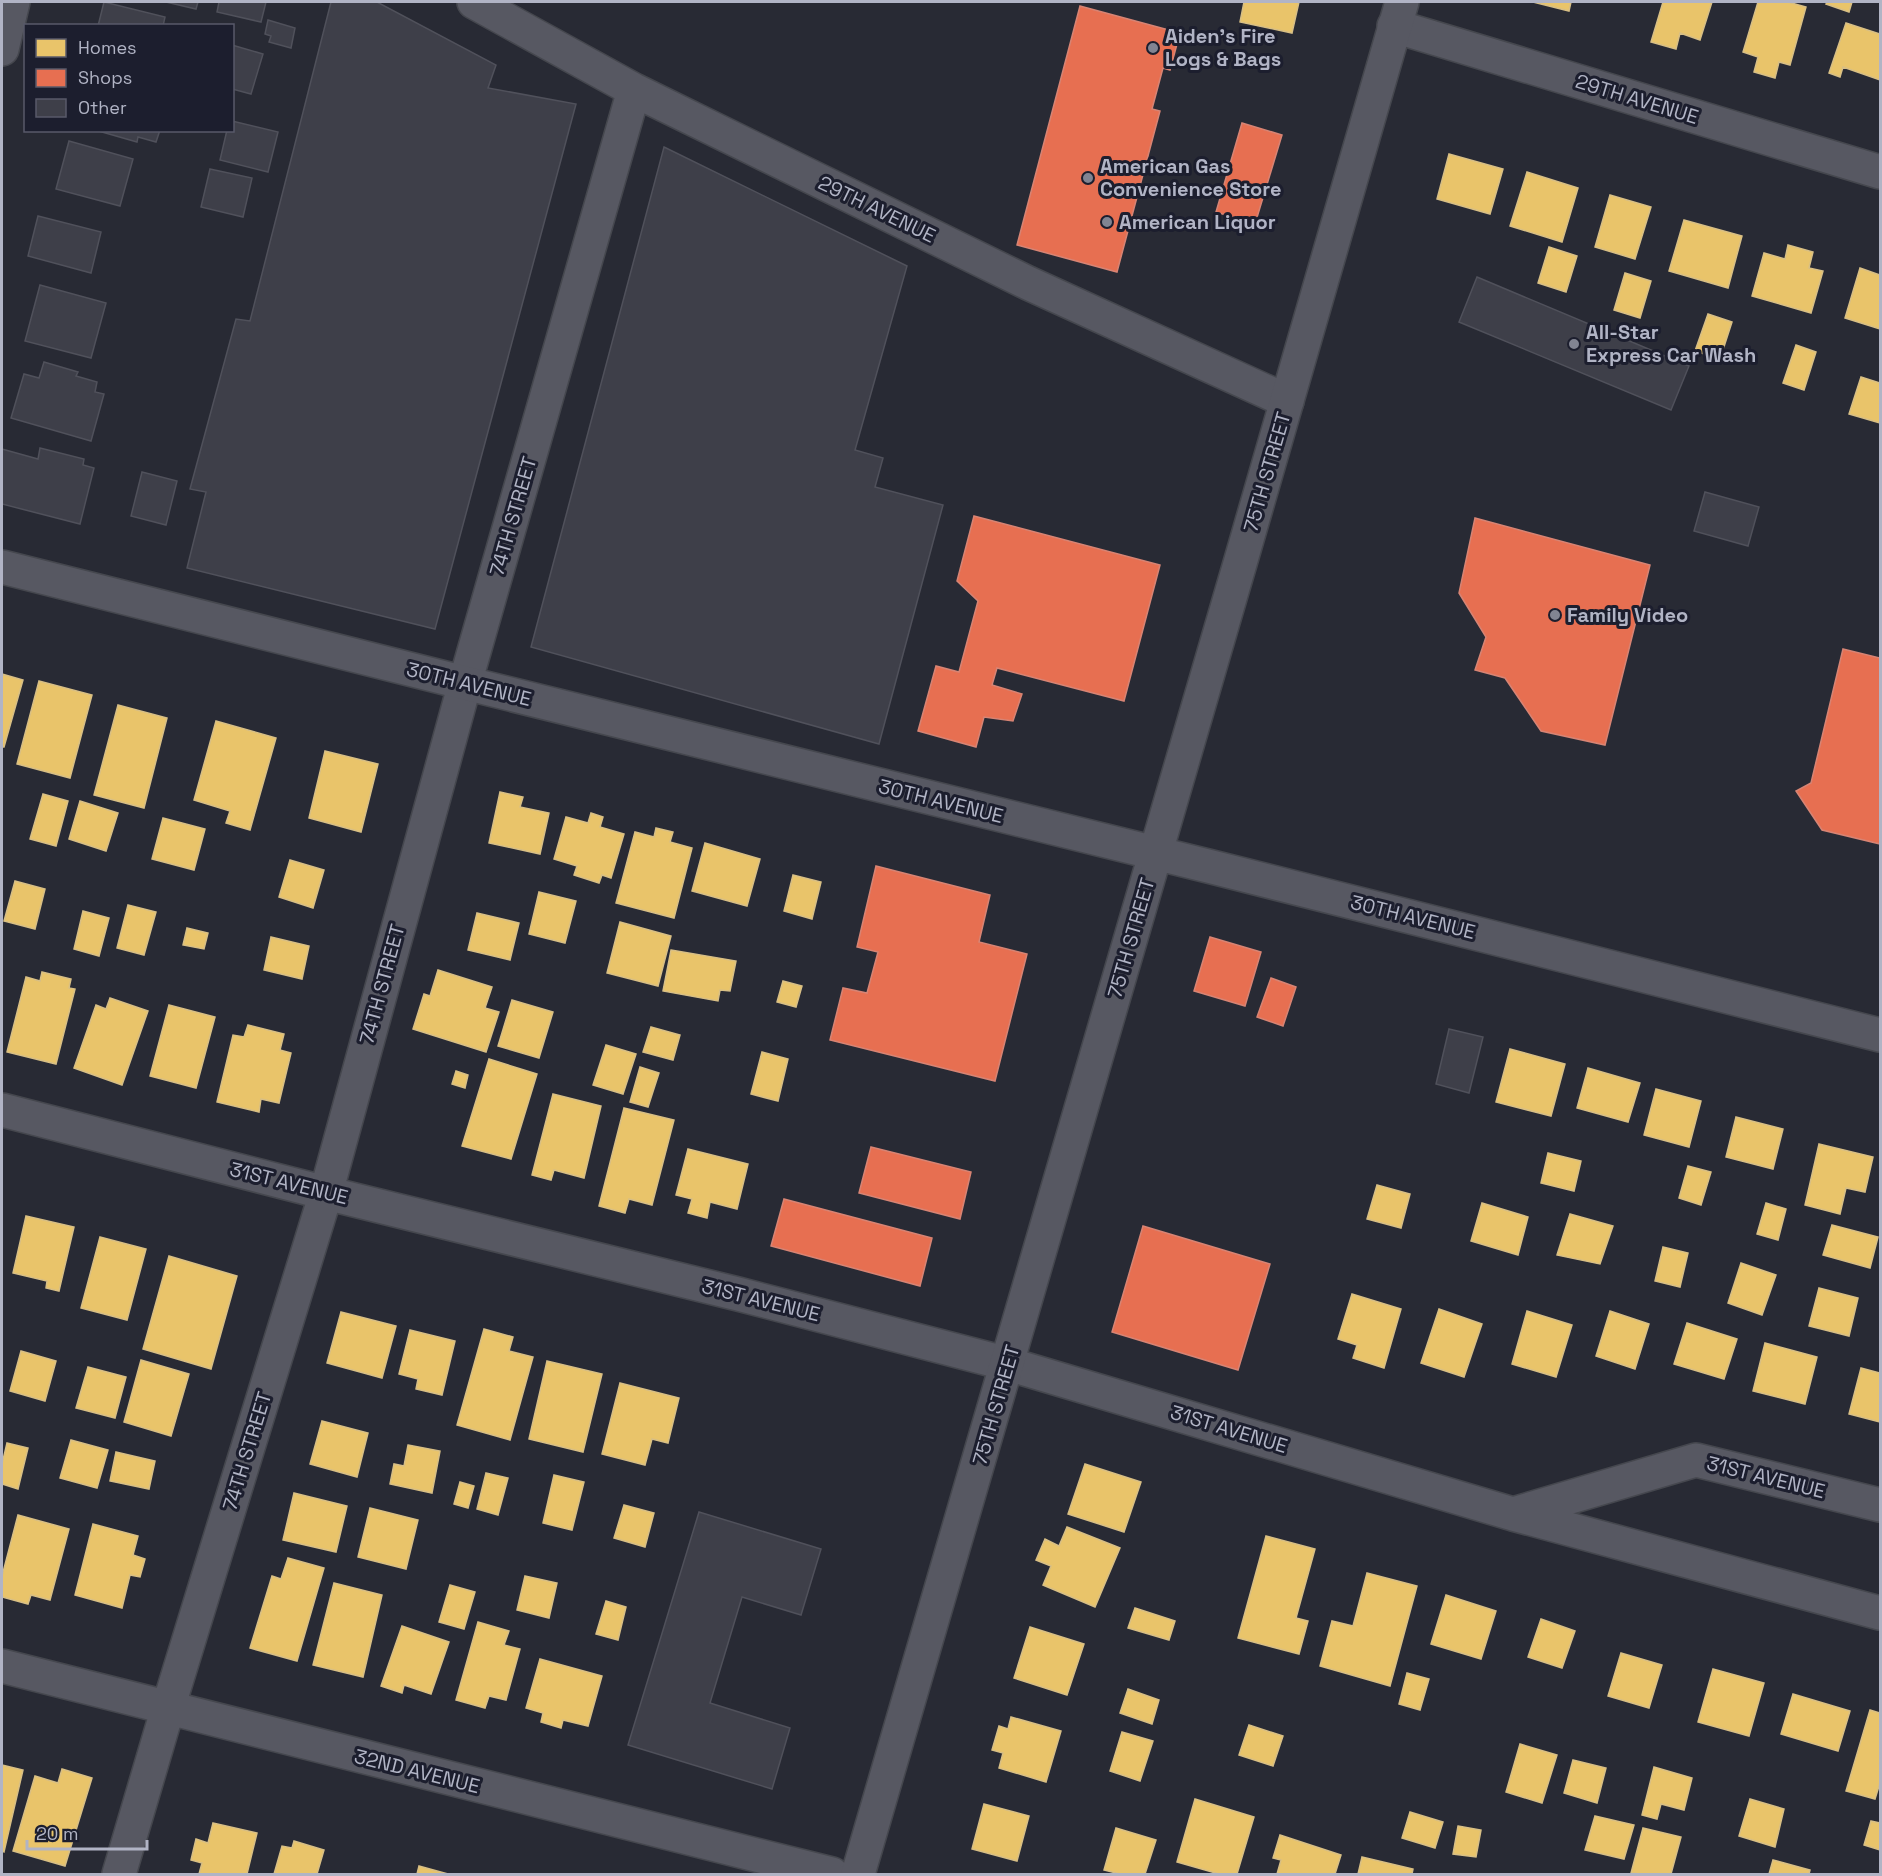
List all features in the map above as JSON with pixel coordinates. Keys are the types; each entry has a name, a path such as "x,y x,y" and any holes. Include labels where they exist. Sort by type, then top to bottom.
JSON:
{"street":[{"path":"2,49 13,2"},
{"name":"29TH AVENUE","path":"474,2 634,90 1028,283 1287,401"},
{"name":"29TH AVENUE","path":"1398,14 1881,172"},
{"name":"75TH STREET","path":"858,1875 1398,14"},
{"name":"74TH STREET","path":"119,1875 326,1193 465,683 634,90"},
{"name":"30TH AVENUE","path":"2,567 1881,1035"},
{"name":"31ST AVENUE","path":"2,1110 1008,1364 1513,1514 1881,1613"},
{"name":"31ST AVENUE","path":"1513,1514 1696,1460 1881,1505"},
{"name":"32ND AVENUE","path":"2,1666 832,1875"}],"building: Homes":[{"path":"1244,2 1299,2 1292,33 1240,22"},
{"path":"1533,2 1571,2 1569,11"},
{"path":"1663,2 1712,2 1700,40 1680,33 1676,49 1651,42"},
{"path":"1758,2 1788,2 1806,7 1790,65 1779,62 1775,78 1754,72 1758,57 1743,52"},
{"path":"1827,2 1852,2 1849,12 1826,4"},
{"path":"1846,23 1880,34 1880,80 1843,67 1840,77 1829,73"},
{"path":"1449,154 1503,169 1490,214 1437,199"},
{"path":"1527,172 1578,188 1562,242 1510,226"},
{"path":"1610,195 1651,207 1635,259 1595,247"},
{"path":"1684,220 1742,236 1728,288 1669,271"},
{"path":"1788,245 1813,252 1809,268 1823,271 1811,313 1752,296 1764,253 1785,259"},
{"path":"1549,247 1577,256 1566,292 1538,283"},
{"path":"1860,268 1880,275 1880,329 1845,318"},
{"path":"1625,273 1651,281 1640,318 1614,310"},
{"path":"1708,314 1732,322 1720,359 1695,351"},
{"path":"1796,345 1816,352 1804,390 1783,383"},
{"path":"1861,377 1880,383 1880,423 1849,414"},
{"path":"2,674 23,680 4,747 2,747"},
{"path":"39,681 92,695 70,778 17,764"},
{"path":"118,705 167,718 144,808 94,795"},
{"path":"216,721 276,738 250,830 226,823 230,811 194,800"},
{"path":"325,751 378,764 361,832 309,818"},
{"path":"500,792 523,797 520,807 549,813 540,854 489,843"},
{"path":"43,794 68,801 56,846 30,839"},
{"path":"80,801 118,813 106,851 69,839"},
{"path":"591,813 603,817 600,827 624,834 611,878 602,875 599,883 574,875 577,866 554,859 566,817 588,823"},
{"path":"163,818 205,829 194,870 152,859"},
{"path":"656,828 673,832 670,842 692,848 674,918 616,903 635,832 654,837"},
{"path":"705,843 760,859 747,906 692,891"},
{"path":"290,860 324,870 313,908 279,897"},
{"path":"793,875 821,882 812,919 784,911"},
{"path":"15,881 45,889 35,929 4,921"},
{"path":"539,892 576,901 565,943 529,934"},
{"path":"128,905 156,912 144,955 117,948"},
{"path":"83,911 109,918 99,956 74,949"},
{"path":"477,913 519,923 510,960 468,950"},
{"path":"620,922 671,936 658,986 607,973"},
{"path":"187,928 208,933 204,949 183,945"},
{"path":"271,937 309,946 302,979 264,970"},
{"path":"671,950 736,961 730,991 720,990 718,1001 663,991"},
{"path":"438,970 492,987 485,1008 499,1012 486,1052 413,1029 424,994 430,996"},
{"path":"42,972 71,979 69,988 75,989 56,1064 7,1052 26,977 40,981"},
{"path":"783,981 802,986 796,1007 777,1002"},
{"path":"110,998 148,1011 122,1085 74,1068 96,1005 106,1009"},
{"path":"512,1000 553,1012 539,1058 498,1046"},
{"path":"169,1005 215,1017 196,1088 150,1076"},
{"path":"248,1025 284,1034 280,1050 291,1053 279,1103 261,1099 259,1112 217,1102 233,1035 244,1037"},
{"path":"651,1027 680,1035 673,1060 643,1052"},
{"path":"606,1045 636,1054 623,1094 593,1085"},
{"path":"1510,1049 1565,1064 1551,1116 1496,1102"},
{"path":"762,1052 788,1059 778,1101 751,1094"},
{"path":"489,1059 537,1074 511,1159 462,1146"},
{"path":"640,1067 659,1073 648,1107 630,1102"},
{"path":"1588,1068 1640,1083 1628,1122 1577,1108"},
{"path":"456,1071 468,1075 465,1088 452,1084"},
{"path":"1656,1089 1701,1101 1689,1147 1644,1135"},
{"path":"553,1094 601,1106 584,1178 554,1170 551,1180 532,1175"},
{"path":"624,1108 674,1120 652,1205 629,1199 625,1213 599,1206"},
{"path":"1736,1117 1783,1129 1773,1169 1726,1157"},
{"path":"1819,1144 1873,1157 1865,1192 1846,1188 1840,1214 1805,1205"},
{"path":"688,1149 748,1164 737,1209 710,1202 707,1218 688,1213 692,1199 676,1195"},
{"path":"1548,1153 1581,1161 1574,1191 1541,1183"},
{"path":"1688,1166 1711,1172 1701,1205 1679,1198"},
{"path":"1377,1185 1410,1194 1401,1228 1367,1219"},
{"path":"1482,1203 1528,1217 1518,1255 1471,1241"},
{"path":"1766,1203 1786,1209 1778,1240 1757,1234"},
{"path":"1570,1214 1613,1226 1600,1264 1557,1255"},
{"path":"26,1216 74,1227 59,1291 46,1288 47,1281 13,1273"},
{"path":"1832,1225 1878,1237 1870,1268 1823,1255"},
{"path":"100,1237 146,1249 127,1320 81,1308"},
{"path":"1663,1247 1688,1253 1680,1287 1655,1281"},
{"path":"169,1256 237,1276 211,1369 143,1349"},
{"path":"1741,1263 1776,1275 1762,1315 1728,1303"},
{"path":"1819,1288 1858,1298 1849,1336 1809,1326"},
{"path":"1352,1294 1401,1309 1384,1368 1353,1358 1357,1345 1338,1339"},
{"path":"1439,1309 1482,1324 1464,1377 1421,1363"},
{"path":"1527,1311 1572,1325 1556,1377 1512,1364"},
{"path":"1610,1311 1649,1324 1635,1369 1596,1356"},
{"path":"341,1312 396,1326 382,1378 327,1363"},
{"path":"1687,1323 1737,1339 1724,1379 1674,1364"},
{"path":"484,1329 513,1337 509,1351 533,1357 510,1440 457,1425"},
{"path":"410,1330 455,1341 442,1395 416,1389 418,1379 399,1374"},
{"path":"1765,1343 1817,1357 1805,1404 1753,1391"},
{"path":"21,1351 56,1361 45,1401 10,1391"},
{"path":"141,1360 189,1374 171,1436 124,1422"},
{"path":"547,1361 602,1374 583,1452 529,1439"},
{"path":"88,1367 126,1377 115,1418 76,1408"},
{"path":"1861,1368 1880,1373 1880,1422 1849,1414"},
{"path":"620,1383 679,1398 668,1443 652,1439 645,1465 602,1454"},
{"path":"322,1421 368,1433 357,1477 310,1464"},
{"path":"71,1440 108,1450 97,1488 60,1478"},
{"path":"7,1443 28,1448 18,1489 2,1484 2,1464"},
{"path":"408,1445 440,1451 432,1493 390,1484 394,1464 404,1466"},
{"path":"116,1452 155,1461 149,1489 110,1481"},
{"path":"1085,1464 1141,1482 1124,1532 1068,1514"},
{"path":"486,1473 508,1478 498,1515 477,1509"},
{"path":"554,1475 584,1482 572,1530 543,1523"},
{"path":"460,1482 474,1486 468,1508 454,1504"},
{"path":"294,1493 347,1506 336,1552 283,1540"},
{"path":"624,1505 654,1513 645,1547 614,1538"},
{"path":"370,1508 418,1520 406,1569 358,1557"},
{"path":"18,1515 69,1529 50,1600 31,1595 28,1604 2,1597 2,1576"},
{"path":"93,1524 138,1536 133,1555 145,1559 140,1577 130,1575 122,1608 75,1595"},
{"path":"1067,1527 1120,1548 1095,1607 1043,1585 1051,1566 1036,1560 1045,1539 1059,1546"},
{"path":"1266,1536 1315,1549 1296,1618 1308,1621 1299,1654 1238,1638"},
{"path":"288,1558 324,1568 297,1661 250,1648 272,1576 281,1579"},
{"path":"1367,1573 1417,1586 1390,1686 1320,1666 1332,1621 1353,1626"},
{"path":"525,1576 557,1583 549,1618 517,1610"},
{"path":"334,1583 382,1595 363,1677 313,1665"},
{"path":"450,1585 475,1592 464,1629 439,1622"},
{"path":"1446,1595 1496,1611 1481,1659 1431,1644"},
{"path":"606,1601 626,1607 618,1640 596,1634"},
{"path":"1135,1608 1175,1621 1169,1640 1128,1628"},
{"path":"1541,1619 1575,1631 1562,1668 1528,1657"},
{"path":"478,1622 509,1631 504,1645 520,1649 506,1700 489,1696 485,1708 456,1700"},
{"path":"402,1626 449,1642 431,1694 404,1685 402,1693 381,1686"},
{"path":"1030,1627 1084,1644 1067,1695 1014,1678"},
{"path":"1621,1653 1662,1665 1649,1708 1608,1696"},
{"path":"540,1659 602,1676 588,1726 563,1720 561,1728 541,1722 543,1713 526,1708"},
{"path":"1713,1669 1764,1683 1749,1736 1698,1722"},
{"path":"1407,1673 1429,1679 1420,1710 1399,1704"},
{"path":"1128,1689 1159,1700 1152,1724 1120,1713"},
{"path":"1793,1694 1850,1711 1838,1751 1781,1734"},
{"path":"1870,1710 1880,1713 1880,1783 1875,1799 1846,1791"},
{"path":"1011,1717 1061,1731 1046,1782 999,1768 1003,1753 992,1750 999,1726 1008,1729"},
{"path":"1249,1725 1283,1736 1273,1766 1239,1755"},
{"path":"1122,1732 1153,1741 1140,1781 1110,1771"},
{"path":"1520,1744 1557,1755 1542,1803 1506,1792"},
{"path":"1573,1760 1606,1768 1597,1803 1564,1793"},
{"path":"2,1765 23,1770 4,1852 2,1851"},
{"path":"1654,1767 1692,1778 1684,1810 1661,1804 1657,1819 1642,1815"},
{"path":"62,1769 92,1778 65,1866 13,1851 35,1776 58,1783"},
{"path":"1195,1799 1254,1817 1237,1874 1219,1874 1177,1862"},
{"path":"1750,1799 1784,1809 1775,1847 1739,1836"},
{"path":"984,1804 1029,1816 1017,1861 972,1849"},
{"path":"1410,1812 1443,1822 1435,1848 1402,1838"},
{"path":"1595,1816 1634,1825 1624,1859 1585,1850"},
{"path":"1871,1821 1880,1823 1880,1850 1864,1845"},
{"path":"213,1823 257,1833 247,1874 199,1874 202,1863 191,1860 196,1839 208,1843"},
{"path":"1458,1826 1481,1830 1476,1857 1453,1854"},
{"path":"1116,1828 1156,1840 1145,1874 1120,1874 1104,1870"},
{"path":"1643,1828 1681,1837 1671,1874 1631,1873"},
{"path":"1280,1835 1341,1855 1335,1874 1277,1874 1281,1860 1273,1858"},
{"path":"294,1841 324,1850 317,1874 274,1874 282,1846 292,1848"},
{"path":"1362,1857 1413,1869 1412,1874 1358,1874"},
{"path":"1773,1860 1810,1870 1809,1874 1769,1874"},
{"path":"419,1866 448,1874 417,1874"}],"building: Shops":[{"name":"American Gas Convenience Store","path":"1080,6 1180,33 1170,70 1163,68 1152,109 1160,111 1117,272 1017,245"},
{"path":"1242,123 1282,135 1255,224 1216,212"},
{"path":"974,516 1160,565 1124,701 997,668 992,685 1022,694 1013,721 984,717 976,747 918,731 936,666 959,672 978,601 957,581"},
{"name":"Family Video","path":"1475,518 1650,565 1605,745 1541,731 1505,678 1475,670 1486,637 1459,593"},
{"path":"1843,649 1880,658 1880,844 1822,830 1796,791 1811,783"},
{"path":"876,866 990,895 979,942 1027,954 995,1081 830,1040 843,988 867,993 878,952 857,947"},
{"path":"1210,937 1261,952 1245,1006 1194,991"},
{"path":"1271,978 1296,987 1283,1026 1257,1017"},
{"path":"871,1147 971,1172 960,1219 859,1193"},
{"path":"784,1199 932,1238 920,1286 771,1246"},
{"path":"1143,1226 1270,1264 1238,1370 1112,1332"}],"building: Other":[{"path":"104,2 165,17 163,24 98,24"},
{"path":"166,2 198,2 196,9"},
{"path":"219,2 266,2 261,22 217,12"},
{"path":"331,2 377,2 496,65 488,88 576,104 435,629 187,568 206,492 190,489 236,319 250,321"},
{"path":"268,20 295,28 291,48 269,42 271,36 265,34"},
{"path":"234,46 263,54 251,94 234,90"},
{"path":"234,121 278,132 268,172 220,160 227,132 234,132"},
{"path":"102,132 159,132 156,142 138,137 137,142"},
{"path":"69,141 133,159 120,206 56,189"},
{"path":"664,147 907,266 855,450 883,458 875,487 943,505 879,744 531,647"},
{"path":"210,169 252,178 243,217 201,207"},
{"path":"38,216 101,232 91,273 28,256"},
{"name":"All-Star Express Car Wash","path":"1477,277 1689,366 1671,410 1459,322"},
{"path":"40,285 106,303 91,358 25,341"},
{"path":"44,362 78,372 76,376 97,382 95,392 104,394 91,441 11,418 24,374 39,378"},
{"path":"40,448 84,459 83,465 94,468 80,524 2,504 2,449 38,459"},
{"path":"142,472 177,481 166,525 131,516"},
{"path":"1705,492 1759,507 1748,546 1694,531"},
{"path":"1449,1029 1483,1037 1469,1093 1436,1084"},
{"path":"699,1512 821,1549 801,1615 742,1597 710,1703 790,1728 772,1789 628,1745"}],"place":[{"name":"Aiden’s Fire Logs & Bags","path":"1153,48"},
{"name":"American Gas Convenience Store","path":"1088,178"},
{"name":"American Liquor","path":"1107,222"},
{"name":"All-Star Express Car Wash","path":"1574,344"},
{"name":"Family Video","path":"1555,615"}]}
